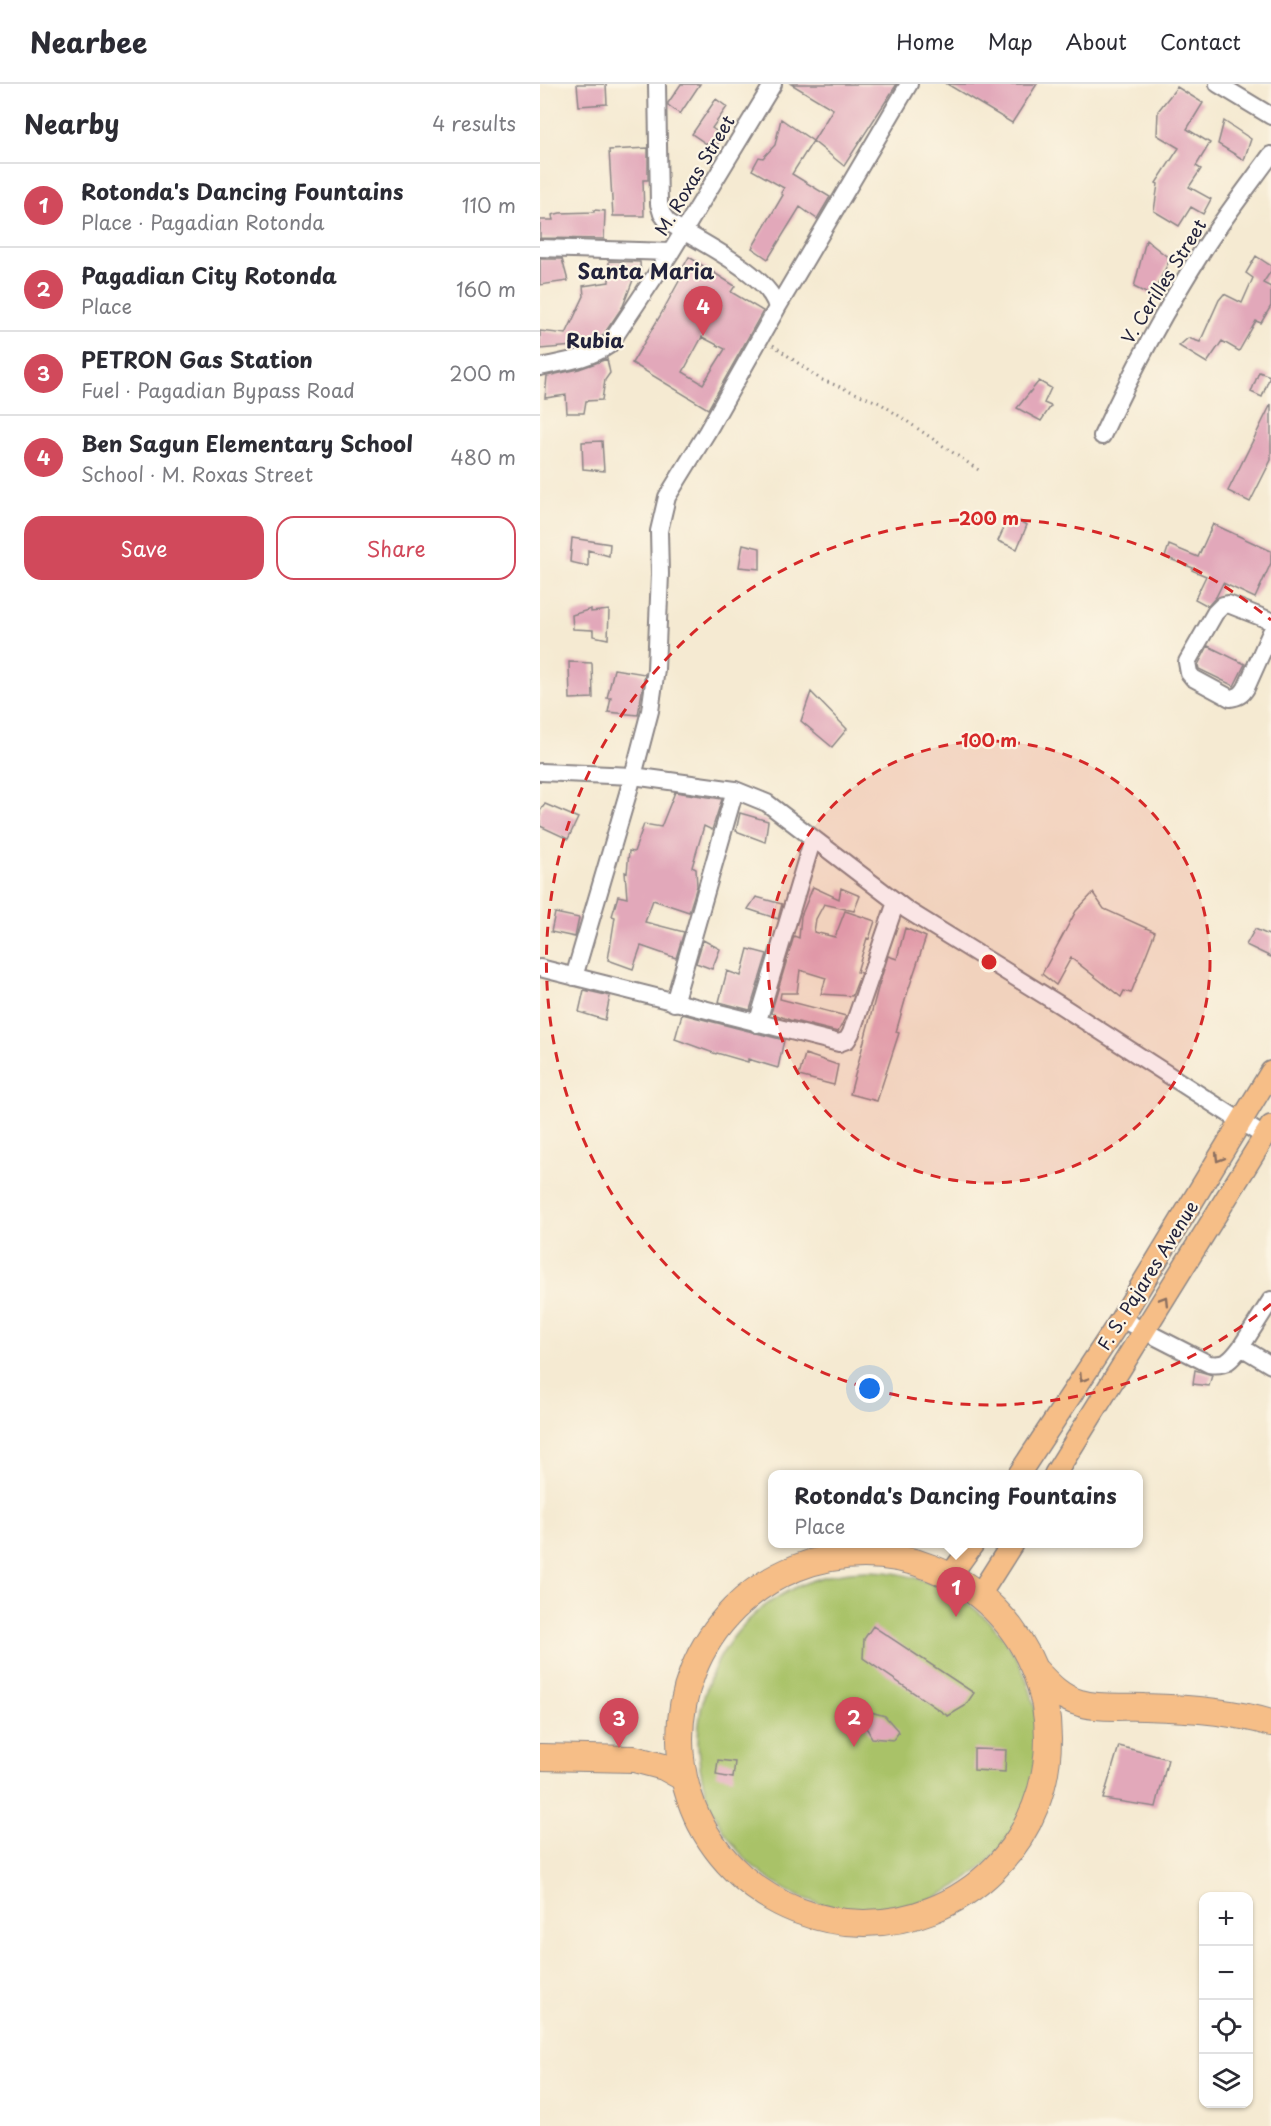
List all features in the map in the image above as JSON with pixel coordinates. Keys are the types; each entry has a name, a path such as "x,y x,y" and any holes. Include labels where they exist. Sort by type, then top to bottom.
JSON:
{"highway":[{"path":"1034,1668 1044,1700 1048,1741 1046,1766 1039,1797 1022,1834 1008,1854 973,1888 953,1901 907,1918 859,1923 827,1918 788,1906 766,1895 741,1875 714,1844 698,1816 684,1778 680,1752 680,1726 685,1693 696,1661 712,1633 734,1607 759,1586 789,1570 820,1559 853,1554 897,1558 919,1563 950,1576 979,1596 1011,1629 1034,1668 1053,1689 1080,1703 1097,1706 1214,1712 1271,1723"},
{"path":"1048,1741 1068,1719 1097,1706"},
{"path":"634,1759 647,1755 666,1744 680,1726"},
{"path":"540,1757 634,1759 664,1767 684,1778"}],"main road":[{"name":"F. S. Pajares Avenue","path":"1022,1470 1121,1319 1271,1072"},
{"name":"F. S. Pajares Avenue","path":"1058,1470 1268,1131"},
{"path":"950,1576 970,1548"},
{"path":"979,1596 1009,1548"}],"street":[{"path":"657,84 659,204 662,214 668,222 764,284 774,297 777,308"},
{"name":"M. Roxas Street","path":"540,367 600,352 609,345 671,252 773,84"},
{"path":"574,977 650,711 656,669 660,574 659,531 667,497 909,84"},
{"path":"1218,84 1271,116"},
{"name":"V. Cerilles Street","path":"1102,436 1134,367 1188,275 1205,247 1271,154"},
{"path":"540,248 671,252"},
{"path":"1271,621 1228,604 1223,605 1215,613 1187,662 1189,673 1193,678 1230,698 1236,697 1246,688 1271,632"},
{"path":"540,772 633,776 735,790 767,803 896,902 1240,1122 1268,1131"},
{"path":"674,1002 735,790"},
{"path":"757,1024 813,838"},
{"path":"540,968 831,1043 839,1043 847,1040 851,1033 896,902"},
{"path":"1121,1319 1209,1364 1218,1366 1229,1362 1271,1300"},
{"path":"1241,1347 1271,1365"}],"path":[{"path":"762,337 820,379 880,403 980,471"}],"green space":[{"path":"868,1571 901,1574 933,1584 962,1600 988,1621 1009,1647 1025,1676 1035,1708 1038,1741 1035,1774 1025,1806 1009,1835 988,1861 962,1882 933,1898 901,1908 868,1911 835,1908 803,1898 774,1882 748,1861 727,1835 711,1806 701,1774 698,1741 701,1708 711,1676 727,1647 748,1621 774,1600 803,1584 835,1574"}],"building":[{"path":"577,84 606,84 607,104 579,106"},
{"path":"681,84 700,84 680,114 668,103"},
{"path":"791,84 897,84 844,166 813,141 833,109"},
{"path":"947,84 1037,84 1012,123"},
{"path":"1177,87 1203,103 1187,129 1210,143 1196,166 1201,169 1189,187 1211,199 1203,214 1191,207 1179,226 1154,211 1158,184 1156,183 1179,148 1157,135 1158,111"},
{"path":"716,99 727,107 712,128 723,136 714,149 692,134"},
{"path":"781,119 813,141 792,174 830,197 817,219 800,207 768,259 752,248 783,195 781,193 784,188 752,170 759,157 763,158 775,145"},
{"path":"1224,121 1251,139 1244,160 1218,144"},
{"path":"648,148 648,180 643,180 644,216 613,216 609,150"},
{"path":"594,210 605,211 604,239 540,238 540,220 553,220 552,215 560,213 594,212"},
{"path":"1146,240 1170,259 1152,296 1134,287"},
{"path":"1256,256 1271,266 1271,271 1263,283 1271,287 1271,306 1261,323 1256,321 1239,351 1222,341 1207,363 1179,346 1188,338 1200,342 1224,294 1242,303 1253,278 1246,273"},
{"path":"689,257 735,286 731,292 763,311 708,409 632,363 684,272 681,271","holes":["702,337 725,349 703,384 683,372"]},
{"path":"540,259 562,259 568,281 540,285"},
{"path":"609,261 640,262 641,279 633,280 623,306 602,337 585,345 540,349 540,331 566,334 584,296 583,286 609,282"},
{"path":"607,359 610,373 605,380 602,400 586,401 584,413 567,413 566,395 545,398 547,376 579,369"},
{"path":"1259,372 1270,376 1262,397 1251,392"},
{"path":"1039,381 1051,388 1044,403 1051,406 1041,421 1017,408"},
{"path":"1271,404 1271,460 1250,502 1228,491"},
{"path":"602,441 604,471 583,469 582,442"},
{"path":"1009,517 1027,525 1017,549 998,541"},
{"path":"1213,524 1271,551 1271,563 1255,598 1223,583 1208,606 1195,599 1206,576 1165,557 1169,545 1198,557"},
{"path":"572,538 610,544 609,556 588,550 588,566 570,562"},
{"path":"743,544 760,548 760,569 739,567"},
{"path":"591,609 591,612 609,610 608,639 593,636 593,630 573,629 572,615"},
{"path":"1208,646 1245,664 1234,686 1199,669 1198,665"},
{"path":"569,662 592,663 593,698 570,699"},
{"path":"614,669 645,674 638,715 608,712 611,698 607,698"},
{"path":"811,692 847,729 832,747 801,721"},
{"path":"675,792 722,799 712,830 704,826 692,867 696,869 697,886 689,912 653,900 645,922 684,932 676,958 641,946 633,969 608,960 615,917 612,916 618,896 627,898 625,872 627,873 629,851 634,852 644,824 661,827"},
{"path":"545,804 578,818 568,839 540,826 540,811"},
{"path":"740,813 768,821 765,842 736,831"},
{"path":"813,887 839,899 841,888 860,896 854,911 824,904 816,919 814,932 835,937 845,911 875,921 869,939 867,938 857,972 861,973 852,996 821,994 826,978 800,970 797,993 781,993 780,999 846,1016 838,1032 771,1013 794,936 799,938 801,916"},
{"path":"1093,893 1104,909 1155,932 1131,993 1124,991 1121,997 1071,958 1056,985 1042,974 1076,911"},
{"path":"756,897 782,904 778,919 748,909"},
{"path":"555,913 579,918 575,937 551,932"},
{"path":"905,928 926,937 906,997 896,1032 899,1033 877,1101 850,1094 888,956 897,959"},
{"path":"1255,929 1271,936 1271,957 1246,945"},
{"path":"703,940 720,949 712,969 696,963"},
{"path":"748,949 767,954 750,1010 719,1002 727,971 741,976"},
{"path":"584,990 610,996 605,1020 579,1012"},
{"path":"682,1014 784,1040 778,1068 748,1059 748,1062 716,1054 675,1039"},
{"path":"805,1054 838,1065 834,1085 799,1076"},
{"path":"1195,1370 1212,1375 1209,1386 1193,1384"},
{"path":"873,1626 974,1693 965,1706 948,1716 863,1658 864,1639"},
{"path":"864,1710 885,1716 899,1732 893,1740 872,1738 861,1718"},
{"path":"1119,1746 1168,1759 1156,1807 1103,1799"},
{"path":"974,1749 1006,1750 1005,1772 974,1770"},
{"path":"718,1760 735,1762 733,1778 716,1775"}],"place":[{"name":"Ben Sagun Elementary School","path":"703,336"},
{"name":"Rotonda's Dancing Fountains","path":"956,1617"},
{"name":"Pagadian City Rotonda","path":"854,1747"},
{"name":"PETRON Gas Station","path":"619,1748"}],"district":[{"name":"Santa Maria","path":"646,270"},
{"name":"Rubia","path":"595,340"}]}
